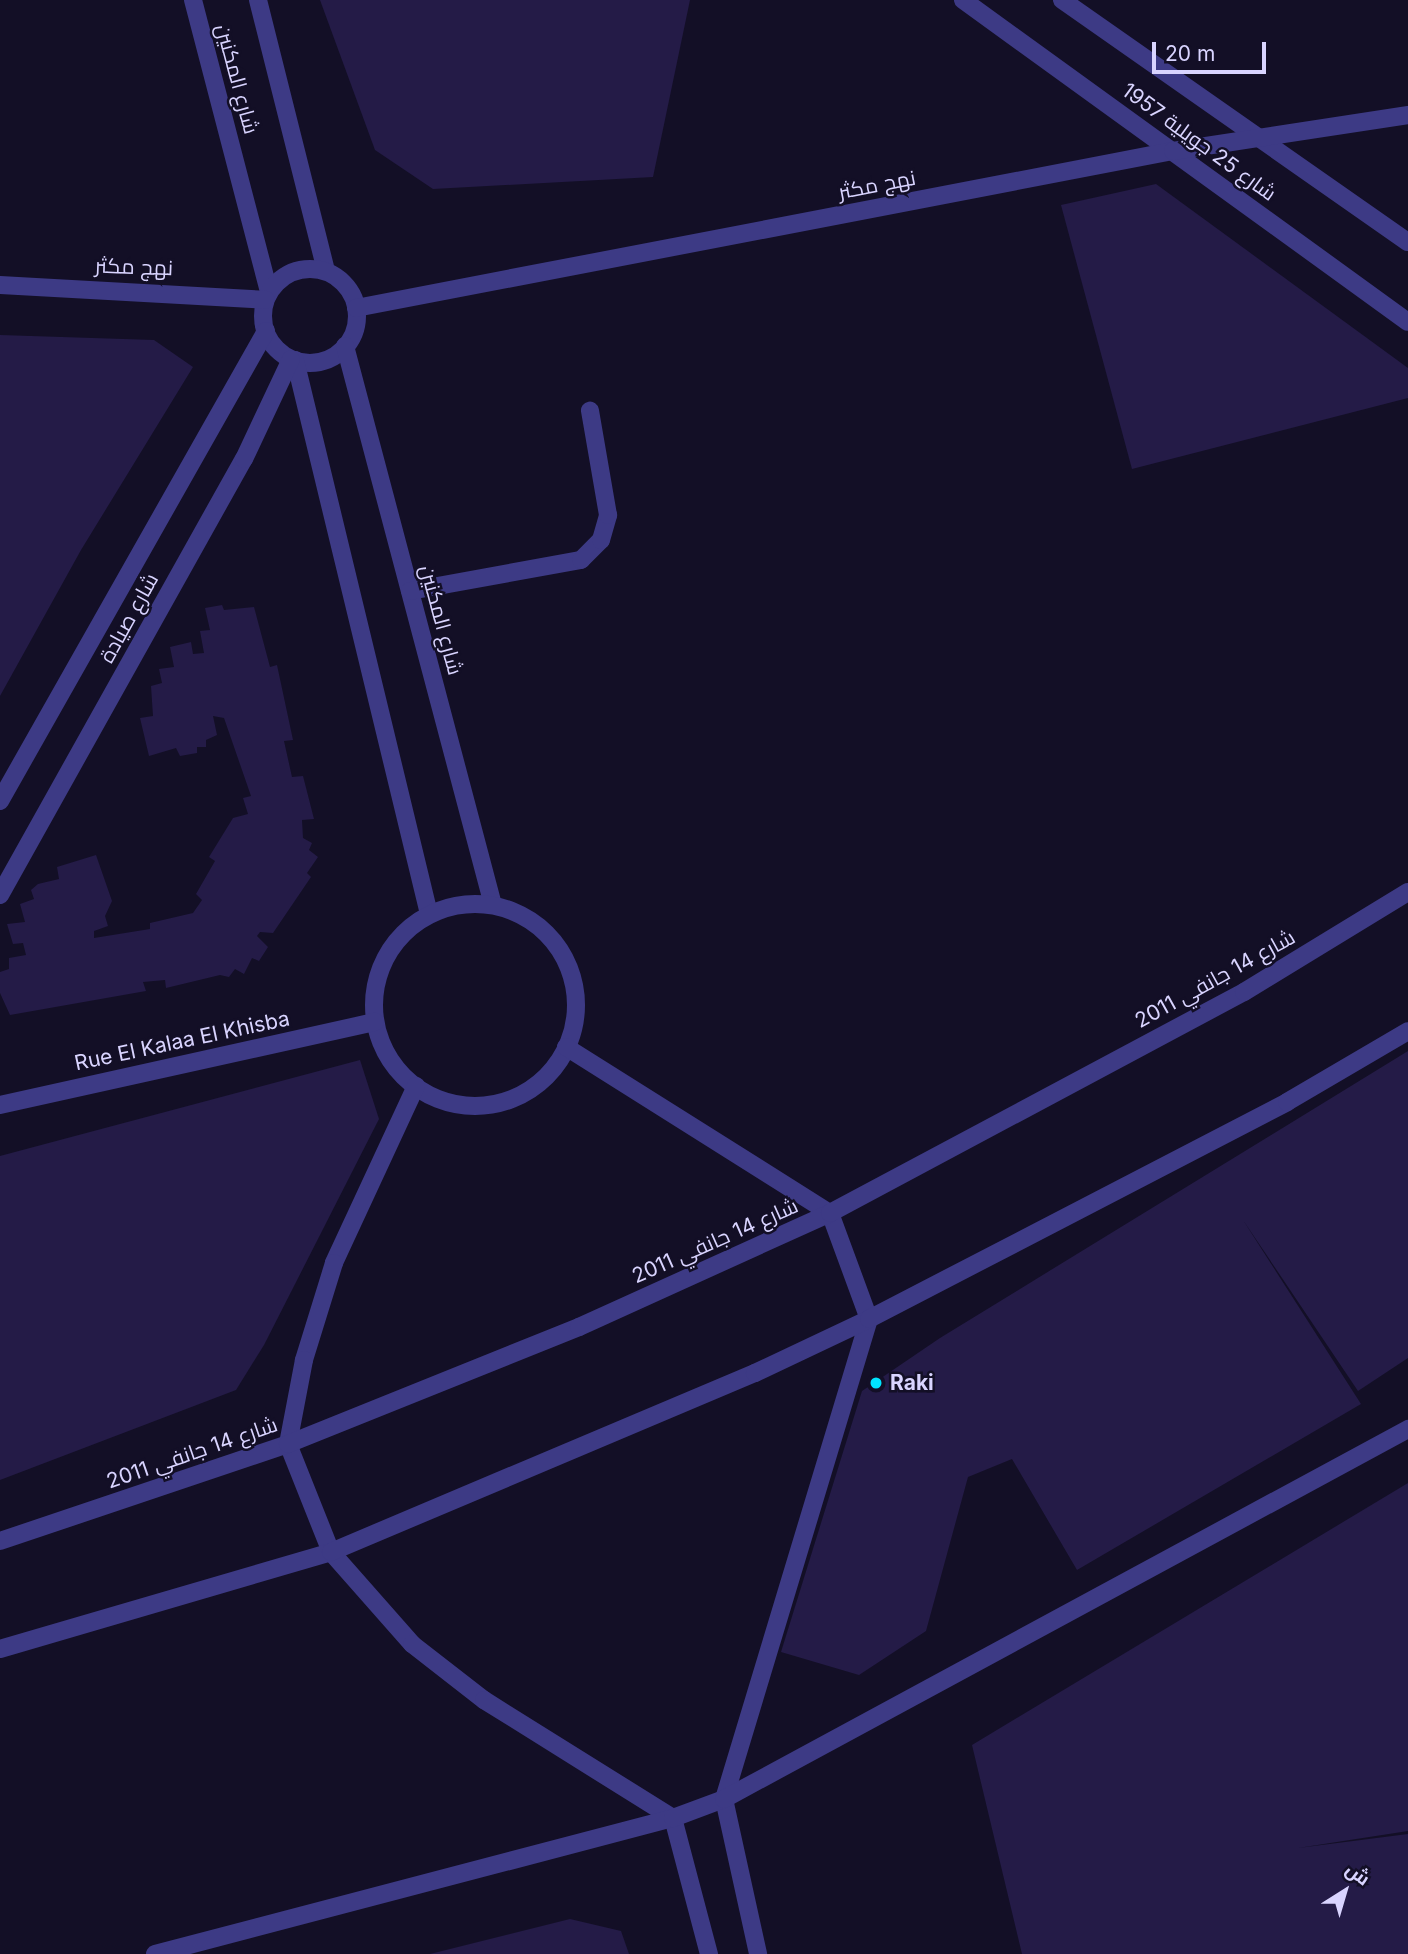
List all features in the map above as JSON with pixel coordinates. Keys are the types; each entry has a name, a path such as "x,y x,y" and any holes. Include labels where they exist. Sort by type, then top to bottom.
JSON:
{"street":[{"name":"شارع المكنين","path":"193,0 267,295"},
{"name":"شارع المكنين","path":"258,0 326,271"},
{"name":"شارع 25 جويلية 1957","path":"963,0 1408,322"},
{"name":"شارع 25 جويلية 1957","path":"1062,0 1408,242"},
{"name":"نهج مكثر","path":"356,308 1173,151 1408,115"},
{"path":"326,271 346,286 356,308 357,321 345,346 322,361 293,359 275,348 265,331 267,295 288,274 326,271"},
{"name":"نهج مكثر","path":"0,285 267,295"},
{"name":"شارع صيادة","path":"0,801 265,331"},
{"name":"شارع المكنين","path":"345,346 493,905"},
{"path":"293,359 429,914"},
{"name":"شارع صيادة","path":"0,895 244,459 293,359"},
{"path":"410,591 581,559 591,550 601,540 608,516 590,411"},
{"name":"شارع 14 جانفي 2011","path":"0,1541 288,1444 579,1327 830,1213 1244,992 1408,892"},
{"path":"460,904 493,905 523,916 550,937 569,966 576,1000 566,1047 557,1064 533,1088 502,1103 468,1106 434,1098 416,1086 385,1052 374,1022 374,989 384,958 403,933 429,914 460,904"},
{"name":"Rue El Kalaa El Khisba","path":"0,1105 374,1022"},
{"path":"0,1649 331,1552 755,1373 869,1319 1287,1102 1408,1031"},
{"path":"566,1047 830,1213 869,1319 724,1799 758,1954"},
{"path":"416,1086 334,1263 304,1360 288,1444 331,1552 412,1644 484,1700 673,1818 709,1954"},
{"path":"155,1954 673,1818 724,1799 1408,1429"}],"building":[{"path":"320,0 690,0 653,177 433,189 375,150"},
{"path":"1156,184 1408,368 1408,398 1132,469 1061,205"},
{"path":"0,335 154,340 193,367 81,550 0,696"},
{"path":"222,605 224,610 254,607 270,667 277,665 293,740 284,741 292,777 303,776 314,819 302,820 303,838 312,843 309,850 318,857 307,873 311,877 273,933 260,932 257,936 268,947 259,961 252,958 244,974 235,969 229,977 220,975 166,988 165,980 143,982 146,991 10,1015 0,993 0,972 9,969 9,958 26,955 23,943 13,944 7,924 25,922 20,904 34,899 31,890 38,884 59,879 57,867 96,855 112,901 105,916 108,926 94,931 94,938 150,929 150,923 193,913 202,900 196,894 215,861 209,857 233,818 248,814 243,798 251,796 224,718 213,716 217,735 206,740 206,747 197,747 197,753 180,756 176,748 149,756 140,718 153,716 151,686 162,683 159,669 174,667 170,647 191,642 193,654 204,653 200,631 210,630 205,608"},
{"path":"1408,1051 1408,1358 1358,1391 1243,1220 1361,1404 1077,1570 1012,1459 968,1477 926,1631 859,1675 781,1652 862,1391 940,1338"},
{"path":"360,1060 379,1119 264,1345 236,1390 0,1480 0,1156"},
{"path":"1408,1483 1408,1831 1298,1848 1408,1834 1408,1954 1022,1954 972,1745"},
{"path":"570,1919 621,1931 629,1954 430,1954"}],"place":[{"name":"Raki","path":"876,1383"}]}
